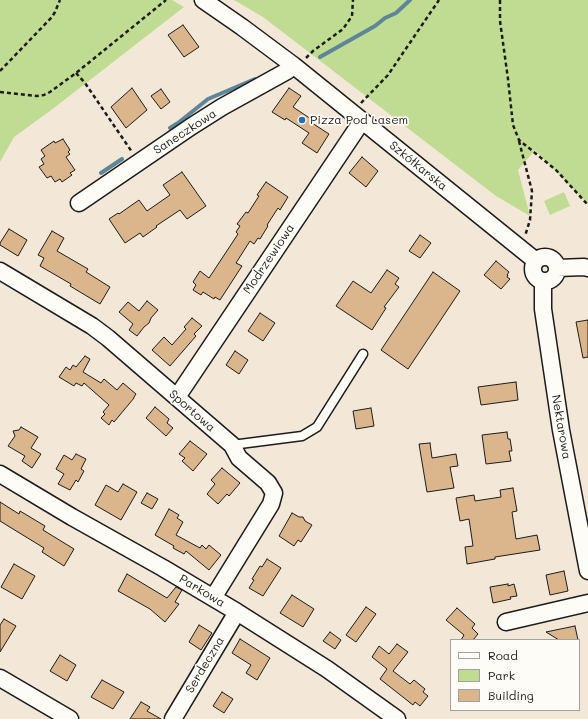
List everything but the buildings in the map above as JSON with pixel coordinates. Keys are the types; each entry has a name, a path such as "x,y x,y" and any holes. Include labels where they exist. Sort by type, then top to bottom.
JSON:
{"street":[{"name":"Szkółkarska","path":"203,0 242,27 299,62 362,121 536,261"},
{"name":"Saneczkowa","path":"79,203 192,126 222,107 287,71 299,62"},
{"name":"Modrzewiowa","path":"177,397 362,121"},
{"path":"547,257 554,260 557,268 556,274 553,278 543,281 534,274 533,266 540,258 547,257"},
{"path":"557,268 588,268"},
{"name":"Sportowa","path":"0,271 92,326 108,338 232,445 240,458 268,483 274,493 271,504 213,598"},
{"name":"Nektarowa","path":"543,281 543,309 560,422 588,571"},
{"name":"Parkowa","path":"0,474 237,612 327,669 397,719"},
{"path":"506,622 588,603"},
{"name":"Serdeczna","path":"173,719 237,612"},
{"path":"0,678 70,719"}],"lane":[{"path":"232,445 302,436 317,427 363,354"}],"path":[{"path":"0,71 52,16 60,0"},
{"path":"0,92 44,95 55,90 166,0"},
{"path":"299,62 343,29 352,16 353,0"},
{"path":"360,104 388,75 439,0"},
{"path":"500,0 500,21 513,125 519,140 532,191 530,220 527,234 525,236"},
{"path":"76,73 139,162"},
{"path":"519,140 556,170 588,205"}],"green space":[{"path":"0,0 172,0 184,7 50,111 14,137 0,162"},
{"path":"234,0 588,0 588,204 535,150 518,170 530,216 496,196 263,17"},
{"path":"564,192 570,206 550,215 544,201"}],"waterway":[{"path":"320,57 396,13 410,0"},
{"path":"170,128 208,99 255,79"},
{"path":"101,173 122,159"}],"place":[{"name":"Pizza Pod Lasem","path":"302,120"}]}
